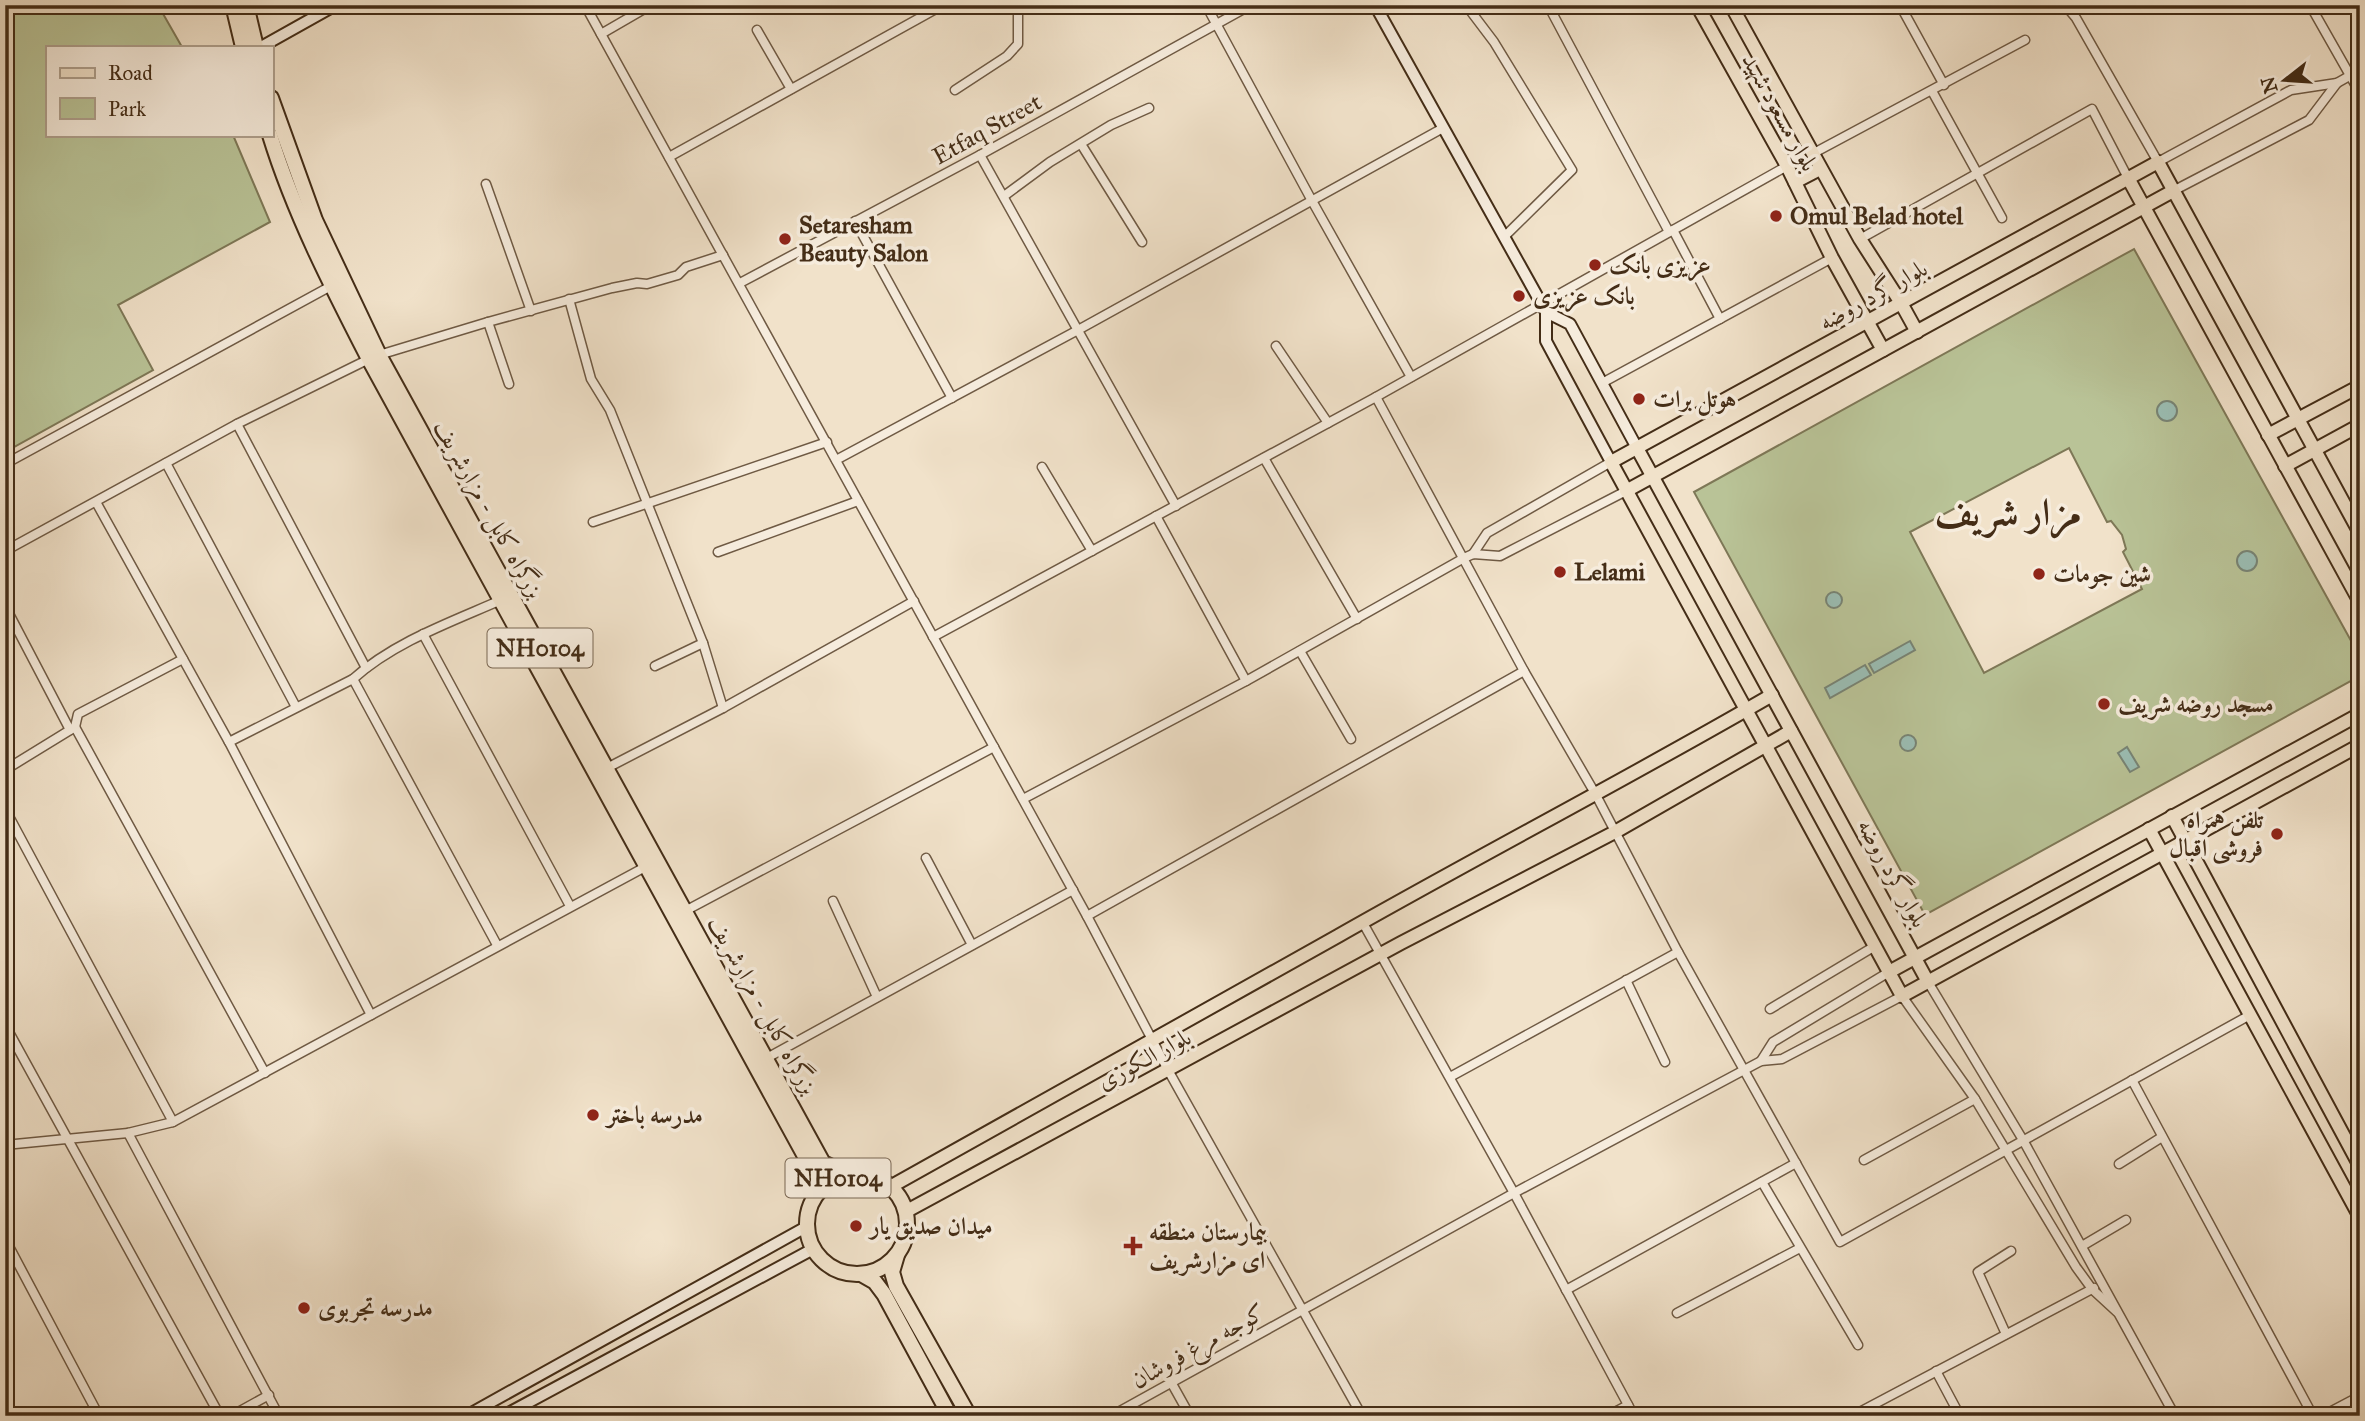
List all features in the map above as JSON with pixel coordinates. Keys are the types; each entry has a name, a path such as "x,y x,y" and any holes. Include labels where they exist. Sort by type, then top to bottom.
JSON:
{"highway":[{"path":"233,5 243,46"},
{"path":"246,5 258,46"},
{"name":"بزرگراه کابل - مزارشریف","path":"273,104 315,220 374,357 500,600 813,1169 819,1191"},
{"name":"بزرگراه کابل - مزارشریف","path":"270,136 304,226 331,286 607,768 823,1163 847,1174"},
{"name":"NH0104","path":"813,1249 806,1227 811,1203 831,1180 847,1174 862,1174 890,1186 900,1198 907,1226 892,1272 896,1286 969,1416"},
{"path":"813,1249 834,1269 862,1274 888,1264 897,1254"},
{"path":"862,1274 875,1282 884,1294 950,1416"}],"main road":[{"name":"بلوار مسعود شهید","path":"1697,5 1787,166 1832,258 1883,350"},
{"name":"بلوار مسعود شهید","path":"1731,5 1860,239 1917,332"},
{"name":"بلوار گرد روضه","path":"1902,996 1611,462 2158,162"},
{"path":"2158,162 2360,533"},
{"path":"1795,182 1821,170"},
{"path":"2128,178 2360,602"},
{"path":"1626,491 2173,191"},
{"path":"2269,435 2360,386"},
{"path":"2285,466 2360,425"},
{"name":"بلوار گرد روضه","path":"1637,448 1928,982"},
{"name":"بلوار الکوزی","path":"890,1186 1154,1042 1772,695"},
{"name":"بلوار گرد روضه","path":"1889,972 2360,714"},
{"name":"بلوار الکوزی","path":"905,1212 1401,943 1615,832 1791,731"},
{"path":"1902,996 2360,745"},
{"path":"2172,816 2360,1166"},
{"path":"2149,829 2360,1217"}],"street":[{"path":"260,46 336,5"},
{"path":"585,5 1073,890 1168,1070 1362,1416"},
{"path":"601,34 651,5"},
{"path":"669,157 943,5"},
{"path":"955,90 1007,56 1018,44 1018,5"},
{"path":"1206,5 1411,377"},
{"name":"Etfaq Street","path":"740,283 980,155 1251,5"},
{"path":"1375,5 1544,308 1546,341 1611,462 1487,533 1473,554"},
{"path":"1466,5 1494,42 1572,170 1504,237"},
{"path":"1548,5 1720,319"},
{"path":"1900,5 1944,85"},
{"path":"2065,5 2076,18 2158,162 2291,90 2337,83 2360,70"},
{"path":"2310,5 2360,93"},
{"path":"757,30 791,89"},
{"path":"1812,154 2025,40"},
{"path":"2173,191 2309,120 2337,83"},
{"path":"1933,91 2002,218"},
{"path":"1003,196 1049,162 1111,125 1149,108"},
{"path":"1860,239 2092,110 2128,178"},
{"path":"836,460 1443,128"},
{"path":"1081,144 1142,242"},
{"path":"980,155 1176,506"},
{"path":"933,637 1411,377 1544,308 1671,231 1787,166"},
{"path":"486,184 531,311"},
{"path":"855,221 952,398"},
{"path":"5,551 237,424 374,357 569,299 637,283 647,284 678,275 685,267 723,255"},
{"path":"1602,383 1832,258"},
{"path":"5,464 331,286"},
{"path":"569,299 591,379 610,410 703,643 723,708"},
{"path":"1544,308 1570,324 1637,448"},
{"path":"488,322 509,384"},
{"path":"1276,346 1328,423"},
{"path":"1376,397 1524,671 1596,795 1678,951 1840,1242 2250,1015"},
{"path":"237,424 366,668"},
{"path":"593,522 827,442"},
{"path":"1264,458 1357,619"},
{"path":"166,463 296,707"},
{"path":"1042,467 1092,551"},
{"path":"1023,799 1246,681 1464,558 1473,554 1500,556 1626,491"},
{"path":"718,551 859,501"},
{"path":"96,502 229,742 372,1014"},
{"path":"1156,516 1246,681"},
{"path":"229,742 353,679 366,668 423,634 500,600"},
{"path":"607,768 723,708 914,601"},
{"path":"5,606 265,1073"},
{"path":"423,634 570,906"},
{"path":"655,666 703,643"},
{"path":"1300,651 1351,739"},
{"path":"5,770 73,728 78,714 183,659"},
{"path":"1087,916 1524,671"},
{"path":"353,679 497,945"},
{"path":"685,911 994,747"},
{"path":"5,809 173,1122"},
{"path":"926,858 972,946"},
{"path":"5,1145 128,1133 173,1122 647,866"},
{"path":"765,1059 1073,890"},
{"path":"833,901 877,998"},
{"path":"1363,923 1514,1193 1634,1416"},
{"path":"1770,1009 1875,946"},
{"path":"1450,1077 1678,951"},
{"path":"1761,1061 1773,1042 1889,972"},
{"path":"1626,980 1665,1062"},
{"path":"1928,982 2023,1140 2175,1416"},
{"path":"1761,1061 1782,1059 1902,996 1975,1100 2052,1229 2092,1289 2117,1312"},
{"path":"5,1026 220,1416"},
{"name":"كوجه مرغ فروشان","path":"1111,1416 1514,1193 1761,1061"},
{"path":"2132,1080 2313,1416"},
{"path":"1864,1160 1975,1100"},
{"path":"128,1133 279,1416"},
{"path":"2119,1164 2162,1137"},
{"path":"1566,1290 1796,1163"},
{"path":"1762,1182 1858,1345"},
{"path":"2082,1247 2126,1220"},
{"path":"467,1416 806,1227"},
{"path":"5,1239 99,1416"},
{"path":"1677,1313 1800,1248"},
{"path":"503,1416 813,1249"},
{"path":"2006,1334 1978,1272 2011,1251"},
{"path":"1852,1416 2102,1283"},
{"path":"1936,1371 1961,1416"},
{"path":"1171,1382 1189,1416"},
{"path":"231,1416 269,1395"},
{"path":"2322,1416 2360,1396"},
{"path":"1607,1416 1628,1405"}],"green space":[{"path":"5,5 158,5 181,46 46,46 46,136 233,136 270,222 118,305 153,370 5,452"},
{"path":"2134,249 2360,657 2360,676 1925,915 1694,492","holes":["2069,448 2107,522 2111,521 2122,535 2126,549 2123,552 2142,589 1984,673 1910,532"]}],"water":[{"path":"2167,401 2174,404 2177,411 2174,418 2167,421 2160,418 2157,411 2160,404"},
{"path":"2247,551 2254,554 2257,561 2254,568 2247,571 2240,568 2237,561 2240,554"},
{"path":"1831,592 1837,592 1842,600 1840,606 1831,608 1826,603 1826,597"},
{"path":"1910,641 1915,650 1874,673 1869,664"},
{"path":"1865,665 1871,675 1830,698 1825,688"},
{"path":"1905,735 1911,735 1916,743 1914,749 1905,751 1900,746 1900,740"},
{"path":"2127,747 2139,767 2130,772 2118,753"}],"place":[{"name":"Omul Belad hotel","path":"1776,216"},
{"name":"Setaresham Beauty Salon","path":"785,239"},
{"name":"عزیزی بانک","path":"1595,265"},
{"name":"بانک عزیزی","path":"1519,296"},
{"name":"هوتل برات","path":"1639,399"},
{"name":"Lelami","path":"1560,572"},
{"name":"شین جومات","path":"2039,574"},
{"name":"مسجد روضه شریف","path":"2104,704"},
{"name":"تلفن همراه فروشی اقبال","path":"2277,834"},
{"name":"مدرسه باختر","path":"593,1115"},
{"name":"میدان صدیق یار","path":"856,1226"},
{"name":"بیمارستان منطقه ای مزارشریف","path":"1133,1246"},
{"name":"مدرسه تجربوى","path":"304,1308"}],"district":[{"name":"مزار شريف","path":"2008,512"}]}
